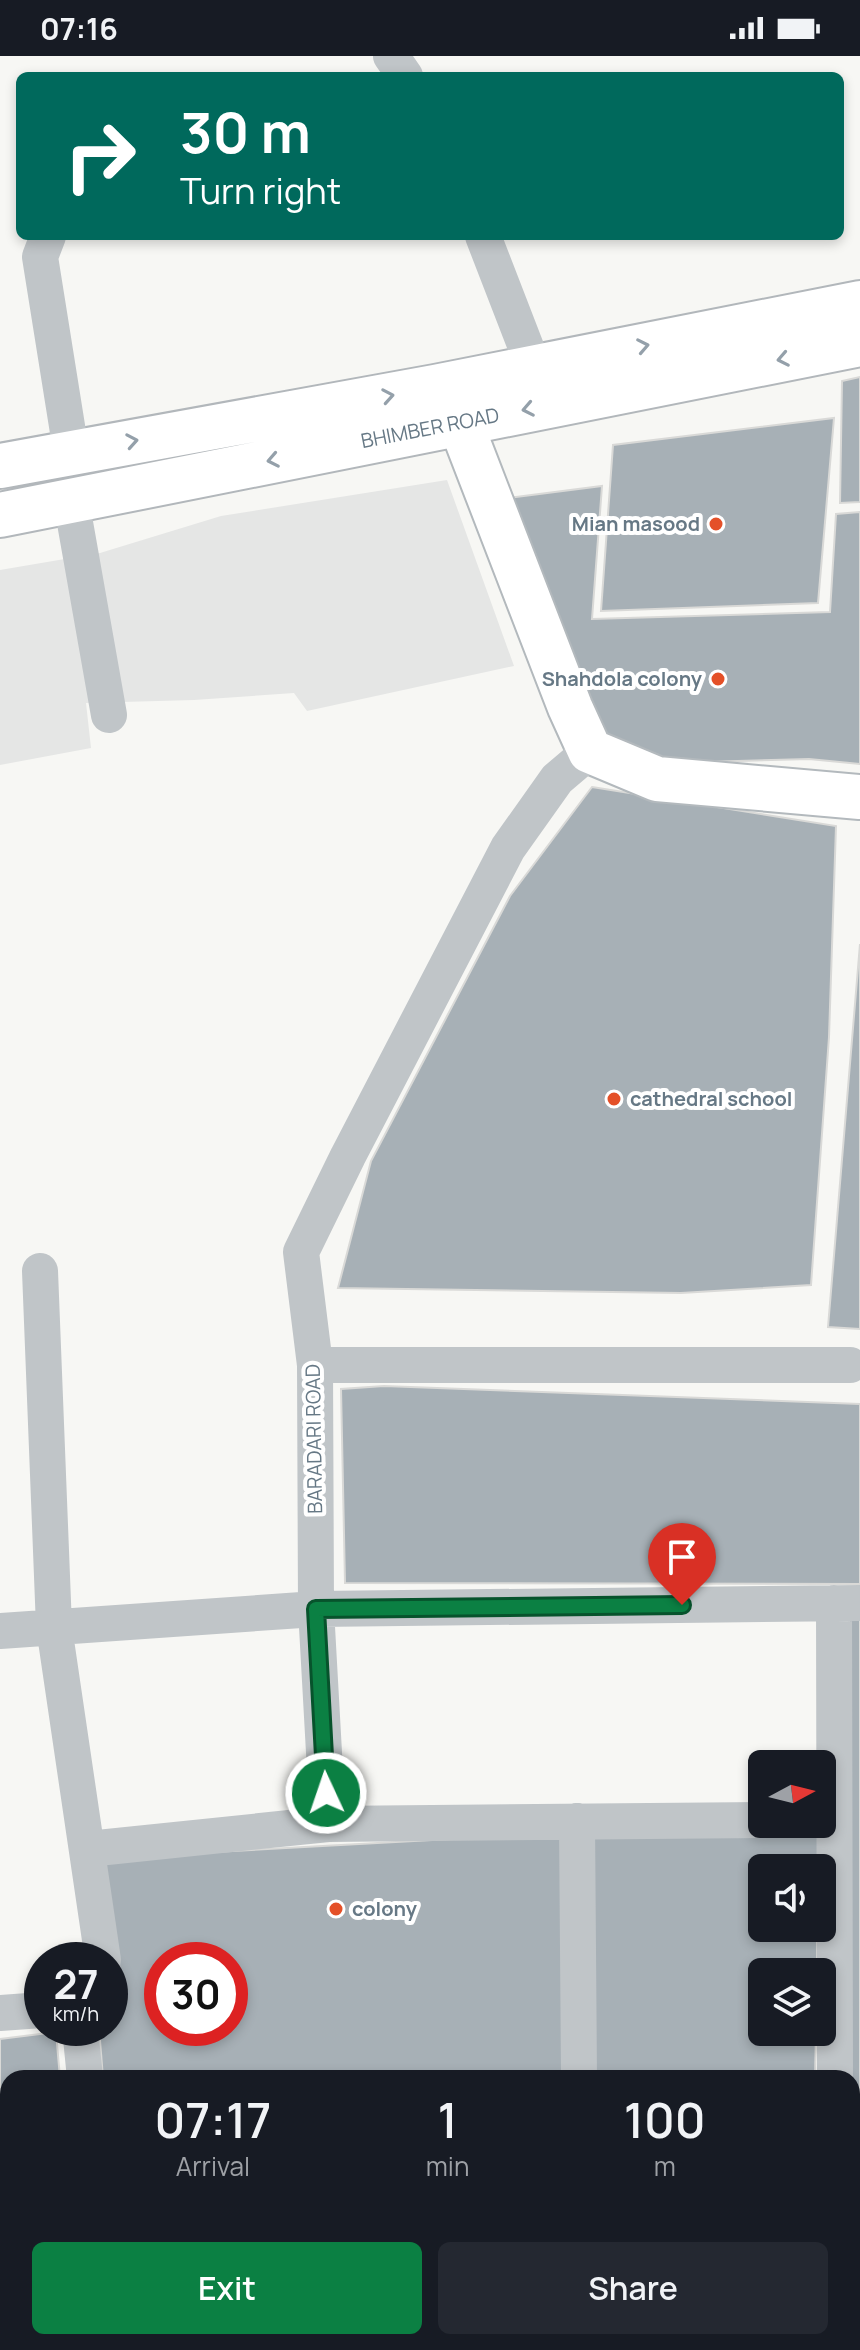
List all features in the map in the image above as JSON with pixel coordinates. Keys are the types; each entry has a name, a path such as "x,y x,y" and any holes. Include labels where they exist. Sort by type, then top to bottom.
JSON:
{"main road":[{"name":"BHIMBER ROAD","path":"0,515 448,405 534,368 860,303"},
{"name":"BHIMBER ROAD","path":"0,466 71,451 448,405 860,344"},
{"path":"448,405 590,751 657,779 860,797"}],"street":[{"path":"46,240 40,257 71,451"},
{"path":"485,240 534,368"},
{"path":"71,500 109,715"},
{"name":"BARADARI ROAD","path":"328,1824 316,1609 315,1365 301,1252 508,848 557,779 590,751"},
{"path":"40,1271 54,1627 101,1942"},
{"path":"315,1365 850,1365"},
{"path":"0,1631 316,1609 847,1603 833,1750"},
{"path":"88,1849 328,1824 748,1820"},
{"path":"577,1821 579,2070"},
{"path":"828,1838 835,2070"},
{"path":"0,2013 24,2011"},
{"path":"82,2046 84,2070"}],"shaded area":[{"path":"447,480 514,666 307,711 294,693 86,703 91,748 0,765 0,570 100,553 221,516"}],"building":[{"path":"860,377 860,502 840,503 842,381"},
{"name":"Mian masood","path":"834,418 818,603 601,611 613,445"},
{"name":"Shahdola colony","path":"602,486 592,619 830,612 836,514 860,512 860,764 809,759 667,763 597,738 508,498"},
{"name":"cathedral school","path":"592,787 836,826 829,1037 811,1285 681,1293 338,1288 371,1161 510,896"},
{"path":"860,944 860,1329 828,1327"},
{"path":"384,1386 860,1404 860,1584 345,1583 341,1389"},
{"path":"860,1616 860,2070 851,2070 849,1617"},
{"name":"colony","path":"561,1833 563,2070 102,2070 100,2046 128,2046 128,1942 116,1942 103,1858"},
{"path":"748,1833 748,1838 819,1838 818,1854 748,1854 748,1942 817,1942 817,1958 748,1958 748,2046 816,2046 815,2070 594,2070 591,1835"},
{"path":"24,2036 24,2046 57,2046 59,2070 0,2070 0,2039"}],"place":[{"name":"Mian masood","path":"716,524"},
{"name":"Shahdola colony","path":"718,679"},
{"name":"cathedral school","path":"614,1099"},
{"name":"colony","path":"336,1909"}],"route":[{"path":"326,1793 316,1609 682,1605"}]}
